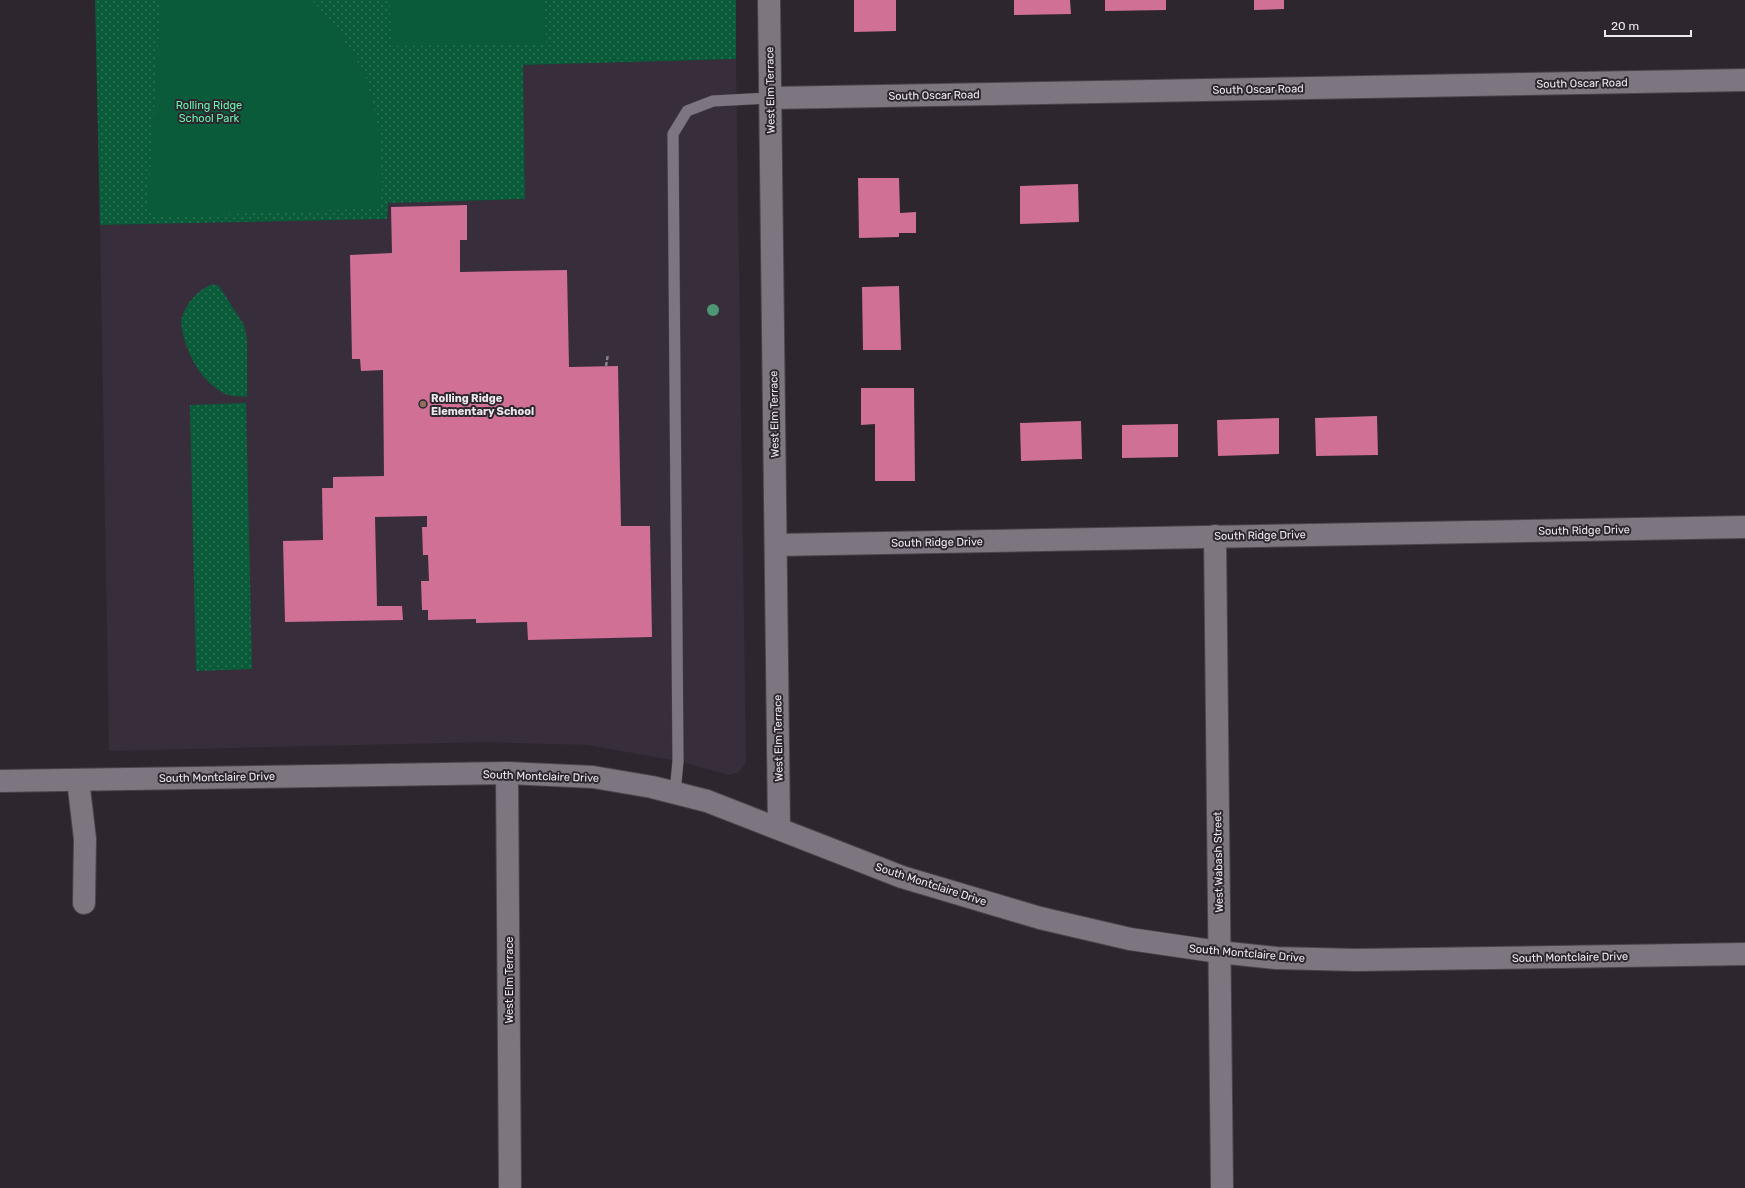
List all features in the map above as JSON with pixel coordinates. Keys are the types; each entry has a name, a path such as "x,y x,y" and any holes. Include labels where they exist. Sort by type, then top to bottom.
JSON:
{"street":[{"name":"West Elm Terrace","path":"769,0 779,828"},
{"name":"South Oscar Road","path":"770,98 1745,80"},
{"name":"South Ridge Drive","path":"776,545 1745,527"},
{"name":"West Wabash Street","path":"1215,536 1222,1188"},
{"name":"West Elm Terrace","path":"507,773 510,1188"},
{"name":"South Montclaire Drive","path":"0,781 507,773 593,777 652,787 707,801 902,877 1040,918 1130,939 1219,952 1276,958 1356,960 1745,954"},
{"path":"78,780 85,839 84,903"}],"lane":[{"path":"675,792 678,761 673,134 687,111 713,101 770,98"}],"path":[{"path":"606,366 608,354"}],"shaded area":[{"name":"Rolling Ridge Elementary School","path":"736,59 746,762 739,772 729,775 678,761 587,745 487,742 109,751 100,225 387,219 387,203 525,199 523,65"}],"green space":[{"name":"Rolling Ridge School Park","path":"95,0 736,0 736,59 523,65 525,199 388,203 387,219 100,225"},
{"path":"161,0 312,0 335,26 365,74 378,125 382,181 381,208 156,217 148,207"},
{"path":"390,0 545,0 546,44 391,46"},
{"path":"213,284 219,286 244,325 247,339 247,397 228,395 219,391 212,385 194,362 189,353 183,334 181,322 188,304 192,298 207,286"},
{"path":"246,403 252,669 196,671 190,405"}],"building":[{"path":"854,0 896,0 896,31 854,32"},
{"path":"1014,0 1070,0 1071,14 1014,15"},
{"path":"1105,0 1166,0 1166,10 1105,11"},
{"path":"1254,0 1284,0 1284,9 1254,10"},
{"path":"858,178 899,178 900,213 916,212 916,233 899,233 899,237 859,238"},
{"path":"1078,184 1079,222 1020,224 1020,186"},
{"name":"Rolling Ridge Elementary School","path":"467,205 467,240 460,240 460,272 567,270 569,367 618,366 621,526 650,526 652,637 528,640 527,622 476,623 476,619 428,620 428,610 422,610 421,581 429,581 428,555 423,555 422,527 427,527 427,516 375,517 377,606 402,606 403,620 285,622 283,541 323,540 322,488 333,488 333,477 384,476 383,370 361,371 360,359 352,359 350,255 392,253 391,207"},
{"path":"899,286 901,350 863,350 862,287"},
{"path":"861,388 914,388 915,481 875,481 875,424 861,425"},
{"path":"1377,416 1378,455 1316,456 1315,418"},
{"path":"1279,418 1279,454 1218,456 1217,420"},
{"path":"1081,421 1082,459 1021,461 1020,423"},
{"path":"1178,424 1178,457 1122,458 1122,425"}],"place":[{"name":"Rolling Ridge Elementary School","path":"423,404"}]}
